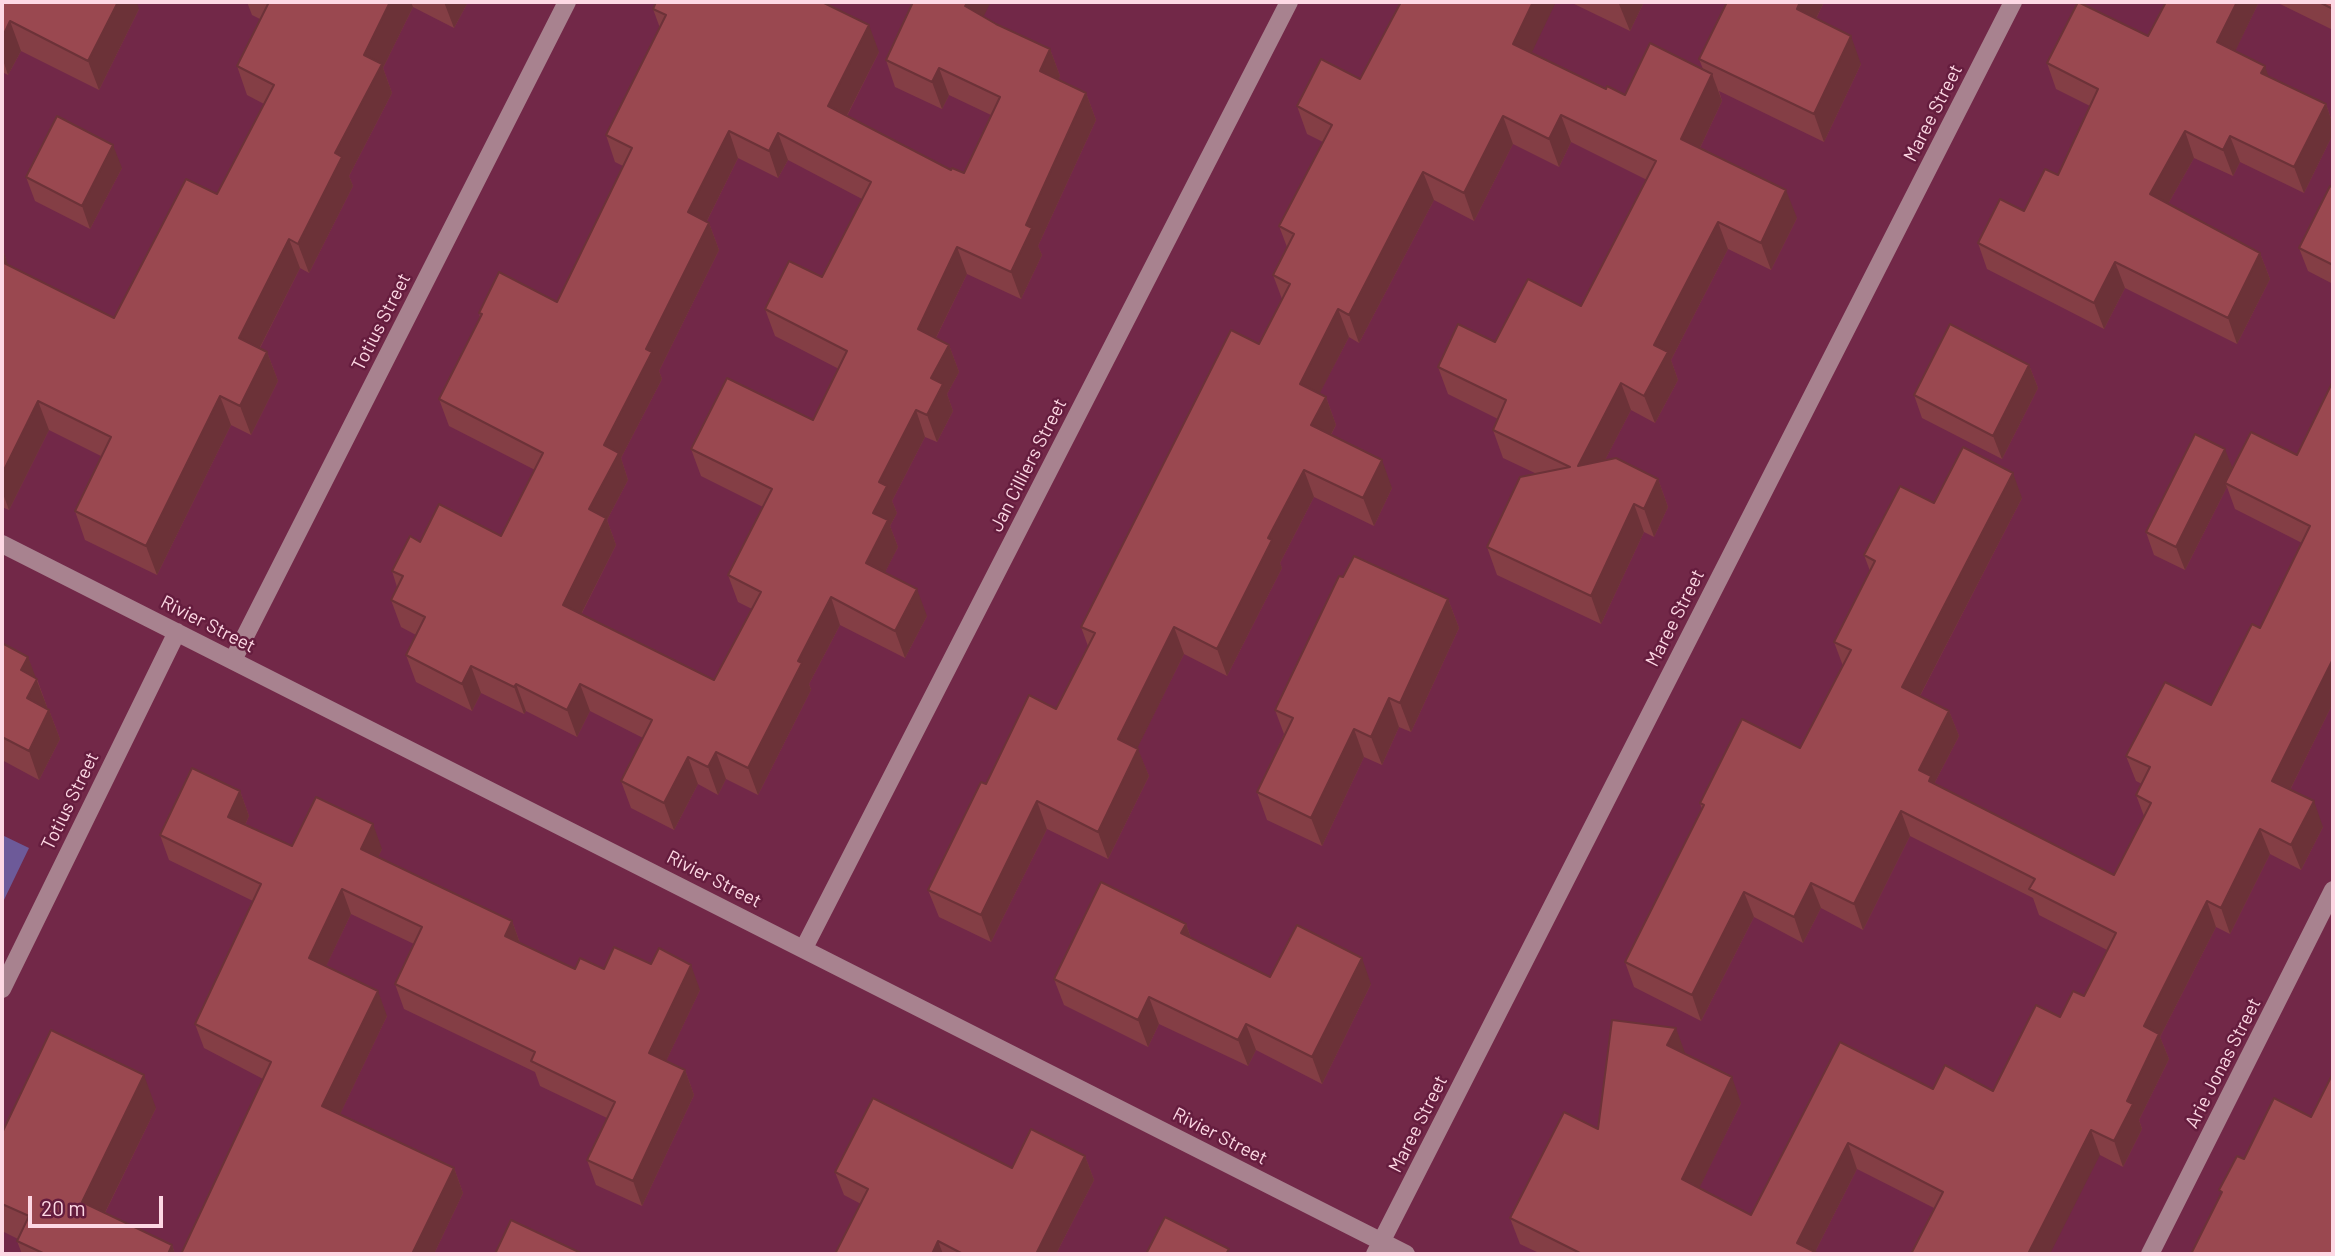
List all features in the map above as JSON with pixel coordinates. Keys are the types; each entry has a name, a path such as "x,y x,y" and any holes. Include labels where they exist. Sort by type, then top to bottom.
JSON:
{"street":[{"name":"Totius Street","path":"233,660 567,2"},
{"name":"Jan Cilliers Street","path":"804,948 1289,2"},
{"name":"Maree Street","path":"1378,1248 2013,2"},
{"name":"Rivier Street","path":"2,544 804,948 1378,1248 1406,1254"},
{"name":"Totius Street","path":"2,989 177,632"},
{"name":"Arie Jonas Street","path":"2150,1254 2333,890"}],"shaded area":[{"path":"2,835 29,848 2,904"}],"building":[{"path":"2,2 118,2 88,61 10,21 2,38"},
{"path":"269,2 390,2 364,55 382,64 335,153 342,157 298,244 289,239 239,338 267,352 240,406 220,396 146,546 75,511 111,437 38,401 2,474 2,262 114,318 186,179 217,194 274,85 237,66"},
{"path":"656,2 822,2 869,25 828,106 951,170 952,168 964,173 1000,97 939,68 932,82 886,60 913,2 968,2 965,6 996,24 1050,49 1040,71 1086,93 1026,225 1032,228 1011,272 957,247 918,329 949,345 931,378 943,384 927,415 916,410 879,482 887,486 873,513 888,520 866,563 917,589 895,631 831,597 798,661 802,663 748,768 716,752 708,767 688,757 664,803 621,781 652,720 580,684 567,710 516,684 514,687 471,666 462,684 406,655 425,617 391,600 403,576 392,571 410,536 420,542 439,504 501,536 543,453 439,399 482,314 479,313 499,272 557,302 632,148 606,135 666,15 653,9","holes":["729,131 769,151 778,133 871,182 822,277 789,261 765,309 847,351 813,420 727,378 691,449 772,489 728,575 761,592 714,680 563,605 606,518 589,509 619,453 604,445 652,352 646,349 709,223 688,212"]},
{"path":"1401,2 1533,2 1513,44 1606,89 1607,86 1625,95 1650,43 1712,74 1681,139 1786,190 1761,243 1718,222 1654,345 1668,352 1644,396 1621,383 1578,466 1616,458 1658,479 1644,509 1634,504 1591,596 1487,547 1520,477 1570,467 1493,430 1506,400 1438,367 1458,324 1495,342 1528,279 1581,306 1656,161 1561,115 1549,139 1503,116 1464,193 1423,172 1349,315 1338,309 1300,384 1326,397 1311,425 1382,460 1363,498 1304,470 1268,538 1272,540 1217,649 1174,627 1118,739 1138,749 1098,832 1037,801 981,915 928,890 981,782 986,784 1029,695 1056,709 1095,633 1081,627 1231,330 1259,344 1290,284 1273,275 1294,234 1279,226 1332,125 1297,106 1321,59 1360,79"},
{"path":"1727,2 1800,2 1797,9 1851,36 1814,114 1699,59"},
{"path":"2078,2 2148,36 2166,2 2237,2 2217,42 2265,66 2261,73 2326,104 2294,167 2230,136 2223,150 2185,131 2150,194 2260,253 2228,318 2115,262 2094,303 1978,243 2000,199 2024,211 2045,169 2058,175 2098,89 2047,63"},
{"path":"2319,2 2333,2 2333,9"},
{"path":"57,116 113,145 82,206 26,177"},
{"path":"2330,186 2333,188 2333,265 2299,248"},
{"path":"1950,324 2029,365 1993,436 1914,395"},
{"path":"2332,383 2333,659 2272,781 2314,801 2291,845 2260,829 2221,908 2207,901 2144,1026 2159,1034 2127,1101 2133,1104 2114,1141 2091,1130 2029,1252 2031,1254 1911,1254 1943,1192 1848,1143 1797,1243 1819,1254 1582,1254 1510,1218 1564,1112 1598,1129 1612,1020 1676,1028 1667,1045 1732,1077 1682,1179 1751,1215 1840,1042 1933,1089 1945,1065 1993,1091 2036,1005 2060,1017 2073,991 2084,996 2116,933 2029,889 2035,879 1901,811 1854,904 1811,883 1794,917 1744,892 1692,995 1625,962 1704,805 1700,803 1742,719 1800,748 1851,650 1834,642 1875,561 1864,555 1900,486 1934,503 1963,447 2013,473 1902,687 1949,711 1919,770 1931,776 1929,781 2114,875 2151,803 2136,795 2150,767 2126,756 2165,682 2211,705 2252,624 2260,628 2310,526 2225,483 2251,432 2297,455"},
{"path":"2195,434 2225,449 2176,547 2146,532"},
{"path":"1354,556 1448,599 1400,703 1389,698 1371,737 1354,729 1311,818 1257,792 1293,718 1275,710 1339,576 1343,577"},
{"path":"2,643 28,657 21,670 37,679 27,698 49,710 29,751 2,737"},
{"path":"192,768 240,791 228,817 292,846 316,797 373,824 361,849 512,921 505,936 575,969 580,958 604,969 614,947 651,964 659,948 691,965 649,1053 685,1070 633,1181 587,1160 615,1102 531,1061 535,1052 395,984 422,927 342,889 309,958 378,991 322,1106 454,1168 412,1254 181,1254 271,1062 195,1024 261,884 160,835"},
{"path":"1101,882 1186,924 1181,933 1270,977 1297,925 1362,958 1312,1057 1246,1024 1238,1040 1149,997 1138,1020 1054,979"},
{"path":"51,1030 144,1075 82,1202 172,1245 168,1254 45,1254 17,1241 29,1216 2,1204 2,1133"},
{"path":"2333,1073 2333,1254 2191,1254 2237,1156 2244,1159 2274,1098 2311,1117"},
{"path":"873,1098 1012,1168 1031,1129 1085,1156 1036,1254 963,1254 938,1241 932,1254 835,1254 868,1189 835,1172"},
{"path":"1165,1217 1229,1249 1226,1254 1146,1254"},
{"path":"511,1220 583,1254 495,1254"}]}
